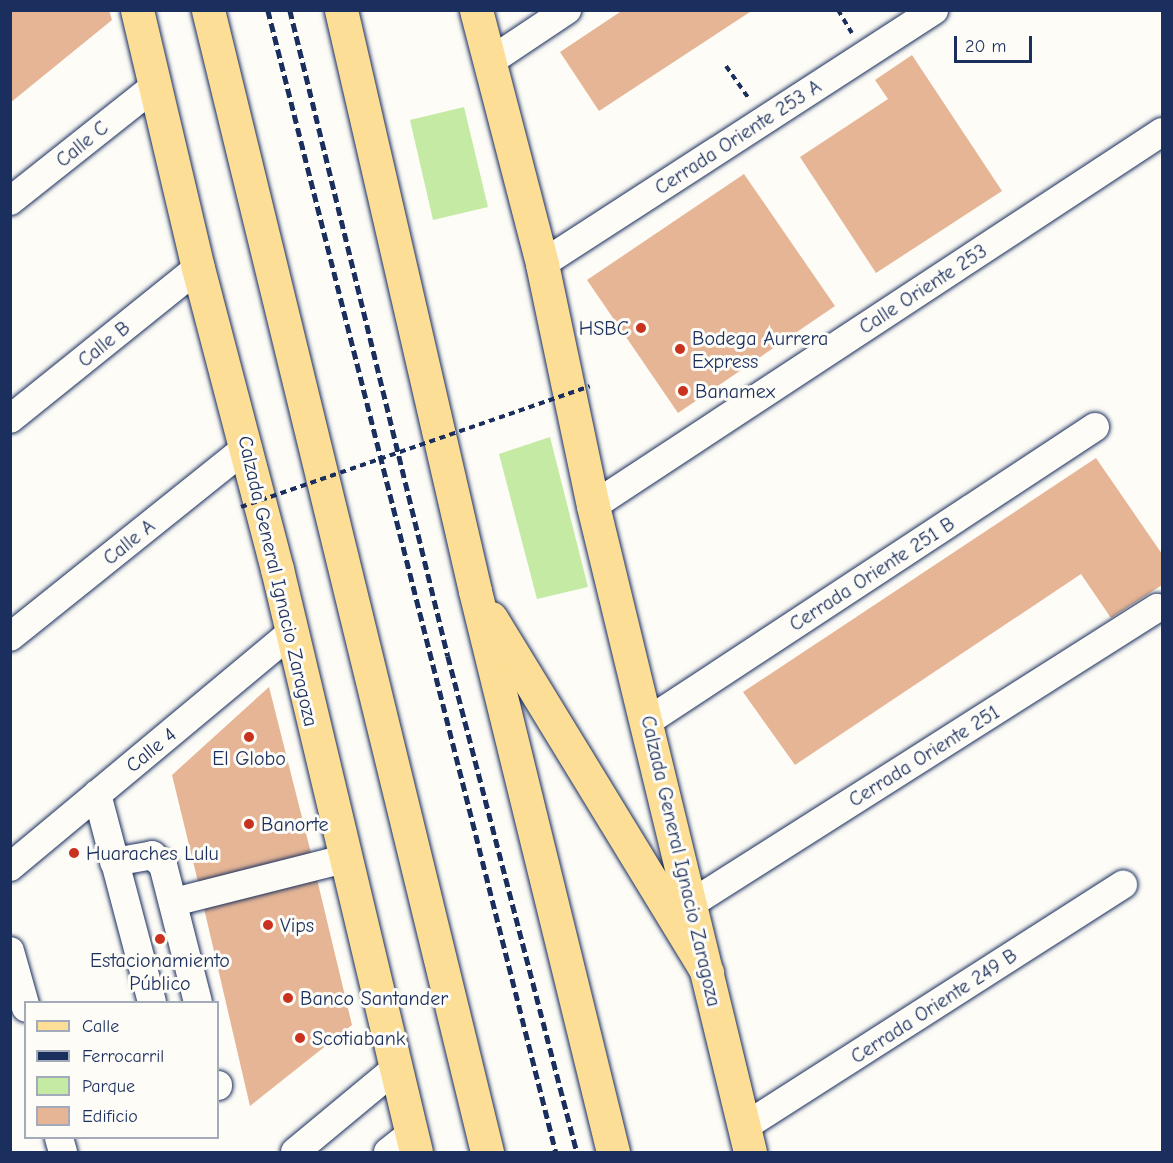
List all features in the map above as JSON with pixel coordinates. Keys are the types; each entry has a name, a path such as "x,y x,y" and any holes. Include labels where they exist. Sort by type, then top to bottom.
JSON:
{"main road":[{"name":"Calzada General Ignacio Zaragoza","path":"137,10 198,268 247,447 394,1069 405,1146"},
{"path":"208,10 487,1152"},
{"path":"341,10 475,591 613,1152"},
{"path":"360,10 362,96"},
{"name":"Calzada General Ignacio Zaragoza","path":"476,10 542,264 593,506 648,721 747,1140"},
{"path":"475,591 707,972"}],"street":[{"path":"489,62 567,10"},
{"name":"Cerrada Oriente 253 A","path":"542,264 934,10"},
{"name":"Calle C","path":"10,201 154,87"},
{"name":"Calle Oriente 253","path":"593,506 1162,132"},
{"name":"Calle B","path":"10,419 198,268"},
{"name":"Cerrada Oriente 251 B","path":"648,721 1095,427"},
{"name":"Calle A","path":"10,636 247,447"},
{"name":"Cerrada Oriente 251","path":"692,903 1156,608"},
{"name":"Calle 4","path":"10,867 291,633"},
{"path":"97,794 152,1001"},
{"path":"114,862 144,855 159,859 174,902 198,1001"},
{"path":"174,902 344,859"},
{"name":"Cerrada Oriente 249 B","path":"747,1140 1123,885"},
{"path":"10,951 24,1001"},
{"path":"295,1152 394,1069"}],"path":[{"path":"726,66 763,121"},
{"path":"241,507 590,386"}],"green space":[{"path":"464,107 488,207 433,220 410,120"},
{"path":"550,437 588,587 537,599 499,454"}],"building":[{"path":"10,10 109,10 112,20 10,103"},
{"path":"623,10 753,10 599,111 560,52"},
{"path":"912,55 1002,191 876,273 800,157 888,99 875,80"},
{"path":"744,174 835,306 678,413 587,280"},
{"path":"1096,458 1162,554 1162,585 1111,618 1081,574 795,765 743,692"},
{"path":"269,687 312,857 199,886 172,775"},
{"path":"316,875 352,1025 250,1106 203,904"}],"railway":[{"path":"268,10 556,1152"},
{"path":"290,10 448,656 577,1152"}],"place":[{"name":"HSBC","path":"641,328"},
{"name":"Bodega Aurrera Express","path":"680,349"},
{"name":"Banamex","path":"683,391"},
{"name":"El Globo","path":"249,737"},
{"name":"Banorte","path":"249,824"},
{"name":"Huaraches Lulu","path":"74,853"},
{"name":"Vips","path":"268,925"},
{"name":"Estacionamiento Público","path":"160,939"},
{"name":"Banco Santander","path":"288,998"},
{"name":"Scotiabank","path":"300,1038"}]}
